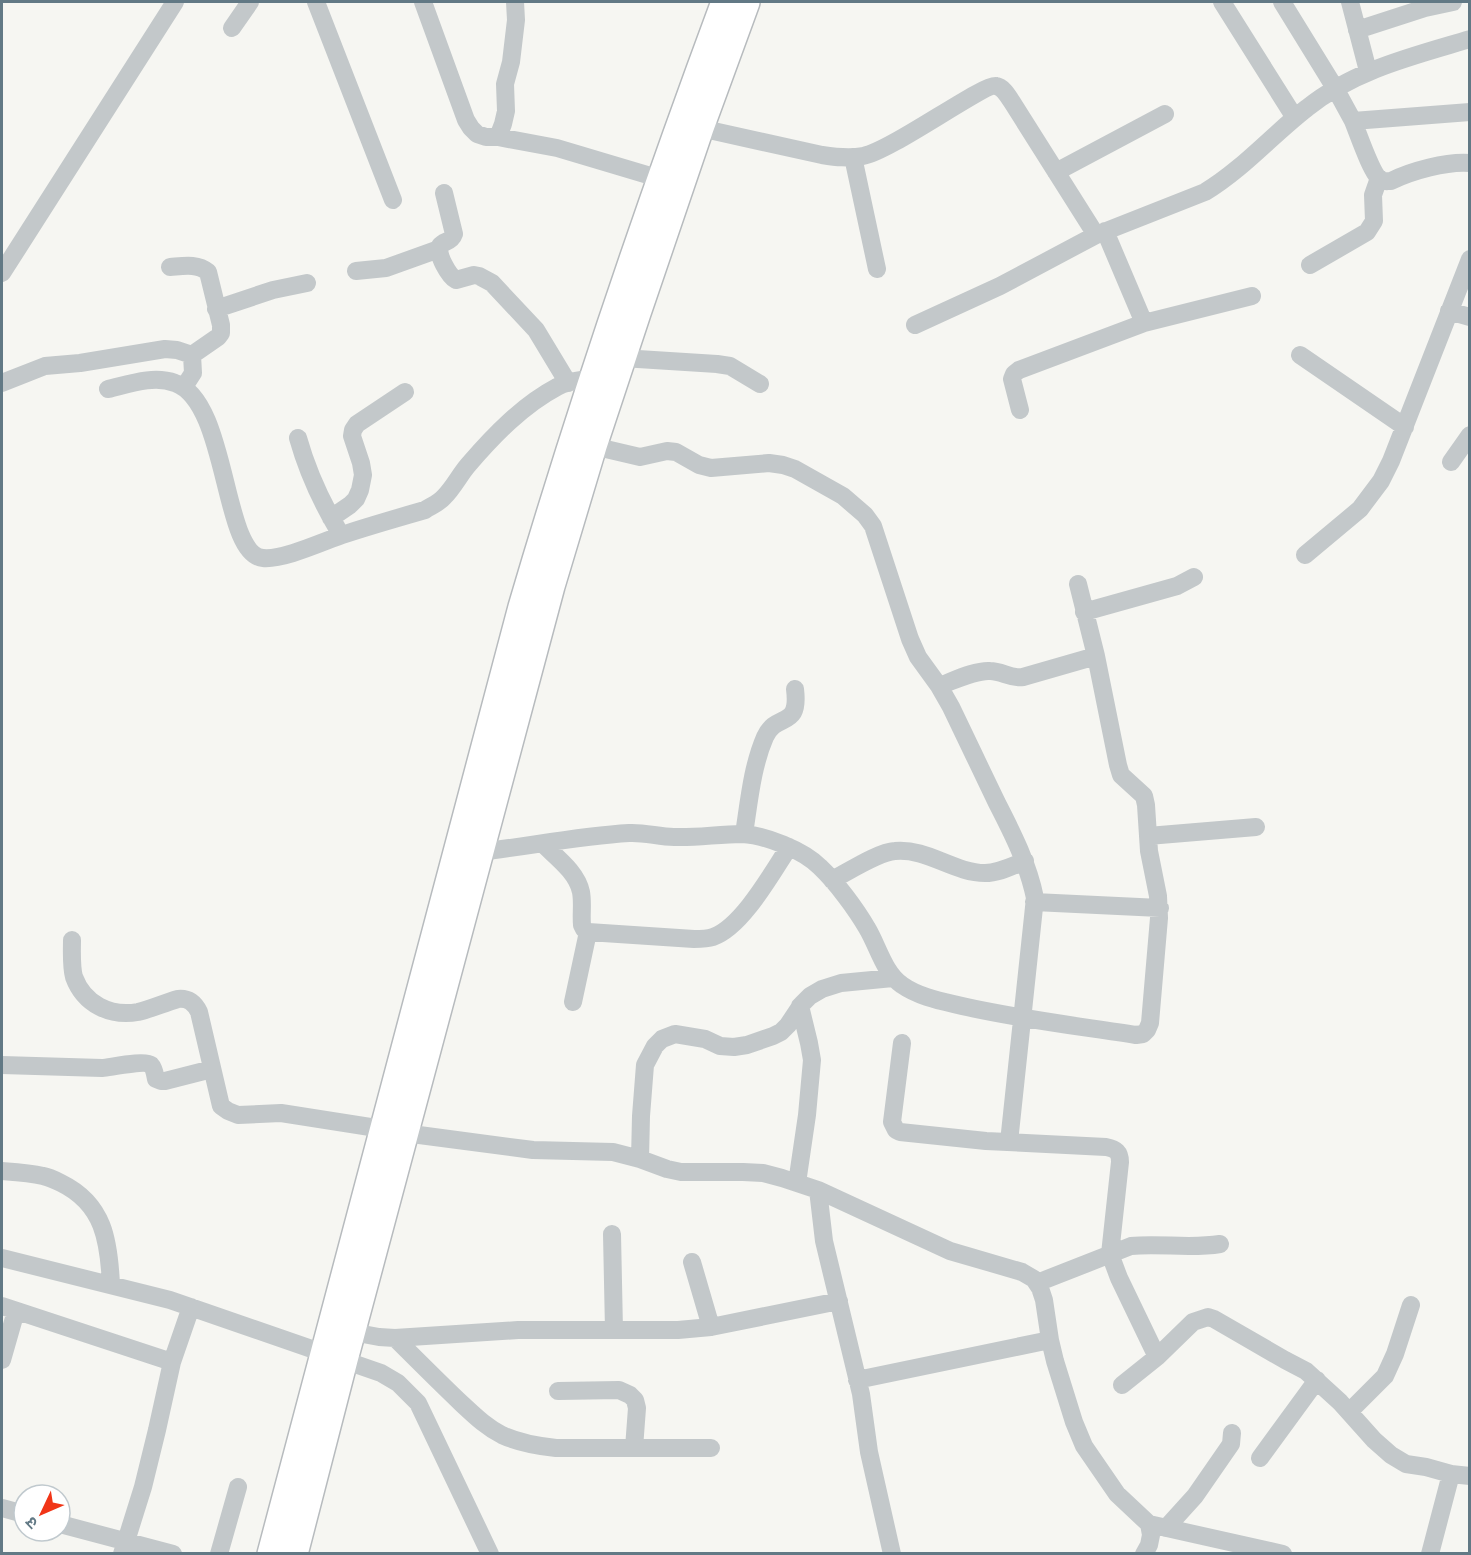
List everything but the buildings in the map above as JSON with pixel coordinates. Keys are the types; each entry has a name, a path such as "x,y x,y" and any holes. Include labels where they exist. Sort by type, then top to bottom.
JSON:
{"highway":[{"path":"271,1554 334,1356 394,1131 522,607 557,490 580,380 661,179 725,2"},
{"path":"294,1554 334,1356 352,1332 394,1131 480,852 551,586 622,358 700,128 746,2"}],"street":[{"path":"2,273 175,2"},
{"path":"232,28 250,2"},
{"path":"316,2 393,200"},
{"path":"423,2 466,120 477,134 557,148 661,179"},
{"path":"498,136 506,111 505,84 511,62 516,2"},
{"path":"1222,2 1295,118"},
{"path":"1282,2 1335,88 1353,121 1378,178 1384,182 1391,181 1446,163 1470,163"},
{"path":"1350,2 1368,72"},
{"path":"1357,30 1425,8 1453,2"},
{"path":"915,325 1000,286 1100,233 1205,192 1221,182 1307,107 1335,88 1368,72 1470,39"},
{"path":"700,128 822,155 840,158 853,157 870,154 910,134 984,90 997,86 1003,89 1056,172 1100,233 1144,324"},
{"path":"1353,121 1470,112"},
{"path":"1056,172 1166,114"},
{"path":"853,157 877,268"},
{"path":"1310,265 1367,232 1374,221 1373,195 1378,178"},
{"path":"356,271 400,265 439,249 442,244 451,239 454,234 444,193"},
{"path":"108,389 155,380 174,382 184,387 200,405 210,426 243,543 255,556 277,557 425,510 445,497 468,465 518,414 557,387 580,380 512,302 492,283 474,275 456,280 452,278 439,249"},
{"path":"1305,555 1350,518 1371,496 1381,481 1405,427 1470,259"},
{"path":"170,267 195,266 208,272 221,325 220,333 192,355"},
{"path":"216,309 273,290 307,283"},
{"path":"1020,410 1012,379 1019,370 1144,324 1252,296"},
{"path":"1449,311 1470,317"},
{"path":"2,383 45,366 81,363 165,349 192,355"},
{"path":"184,387 193,373 192,355"},
{"path":"1300,355 1405,427"},
{"path":"622,358 730,366 760,384"},
{"path":"331,518 350,506 360,490 363,475 352,436 353,430 357,424 405,392"},
{"path":"1451,462 1470,435"},
{"path":"298,438 313,482 341,535"},
{"path":"594,446 640,457 667,451 676,452 699,465 711,468 769,463 783,465 795,469 843,496 865,515 873,526 914,648 951,707 1025,861 1032,886 1034,902 1009,1142"},
{"path":"1084,612 1177,586 1194,577"},
{"path":"480,852 631,833 672,838 744,834 774,841 799,852 820,866 858,914 893,978 916,993 993,1013 1136,1035 1143,1034 1150,1023 1160,908 1148,836 1146,805 1144,796 1121,775 1078,584"},
{"path":"939,686 992,670 1016,678 1023,677 1096,656"},
{"path":"744,834 755,770 766,736 772,727 793,714 796,701 795,689"},
{"path":"1148,836 1256,827"},
{"path":"543,844 578,882 582,925 588,932 694,939 715,936 726,930 754,900 789,847"},
{"path":"832,880 881,855 897,850 923,854 982,873 1003,870 1025,861"},
{"path":"1034,902 1160,908"},
{"path":"573,1002 588,932"},
{"path":"72,940 74,976 84,996 96,1006 123,1013 137,1012 184,998 196,1005 221,1106 228,1112 238,1115 281,1113 533,1150 613,1152 681,1172 763,1173 818,1190 950,1251 1022,1272 1034,1279 1044,1300 1050,1340 1074,1422 1084,1446 1117,1494 1158,1526 1283,1554"},
{"path":"640,1159 645,1065 655,1046 662,1039 675,1034 705,1040 720,1046 747,1045 781,1032 800,1006 822,989 841,983 893,978"},
{"path":"797,1183 812,1060 800,1006"},
{"path":"902,1043 892,1122 896,1130 904,1133 986,1141 1106,1147 1118,1151 1120,1162 1110,1254 1157,1357"},
{"path":"2,1065 102,1068 143,1062 153,1067 156,1079 160,1081 212,1069"},
{"path":"2,1171 46,1176 73,1189 87,1200 97,1213 110,1255 111,1285"},
{"path":"818,1190 824,1240 858,1380 869,1452 892,1554"},
{"path":"612,1233 614,1330"},
{"path":"1037,1283 1131,1246 1220,1244"},
{"path":"2,1258 191,1307 381,1373 398,1383 418,1403 490,1554"},
{"path":"692,1262 711,1327"},
{"path":"352,1332 395,1338 518,1330 678,1330 711,1327 838,1301"},
{"path":"1350,1412 1385,1376 1395,1354 1411,1305"},
{"path":"123,1548 143,1487 172,1362 191,1307"},
{"path":"2,1360 8,1308 172,1362"},
{"path":"1122,1385 1157,1357 1193,1322 1208,1317 1306,1371 1391,1455 1406,1464 1470,1476"},
{"path":"395,1338 482,1422 501,1435 537,1446 556,1448 711,1448"},
{"path":"858,1380 1050,1340"},
{"path":"1260,1458 1317,1380"},
{"path":"558,1390 619,1390 630,1395 635,1400 637,1408 634,1448"},
{"path":"1144,1554 1151,1535 1158,1526 1195,1496 1231,1444 1232,1433"},
{"path":"1430,1554 1451,1474"},
{"path":"219,1554 238,1487"},
{"path":"72,1529 123,1548 172,1554"}]}
